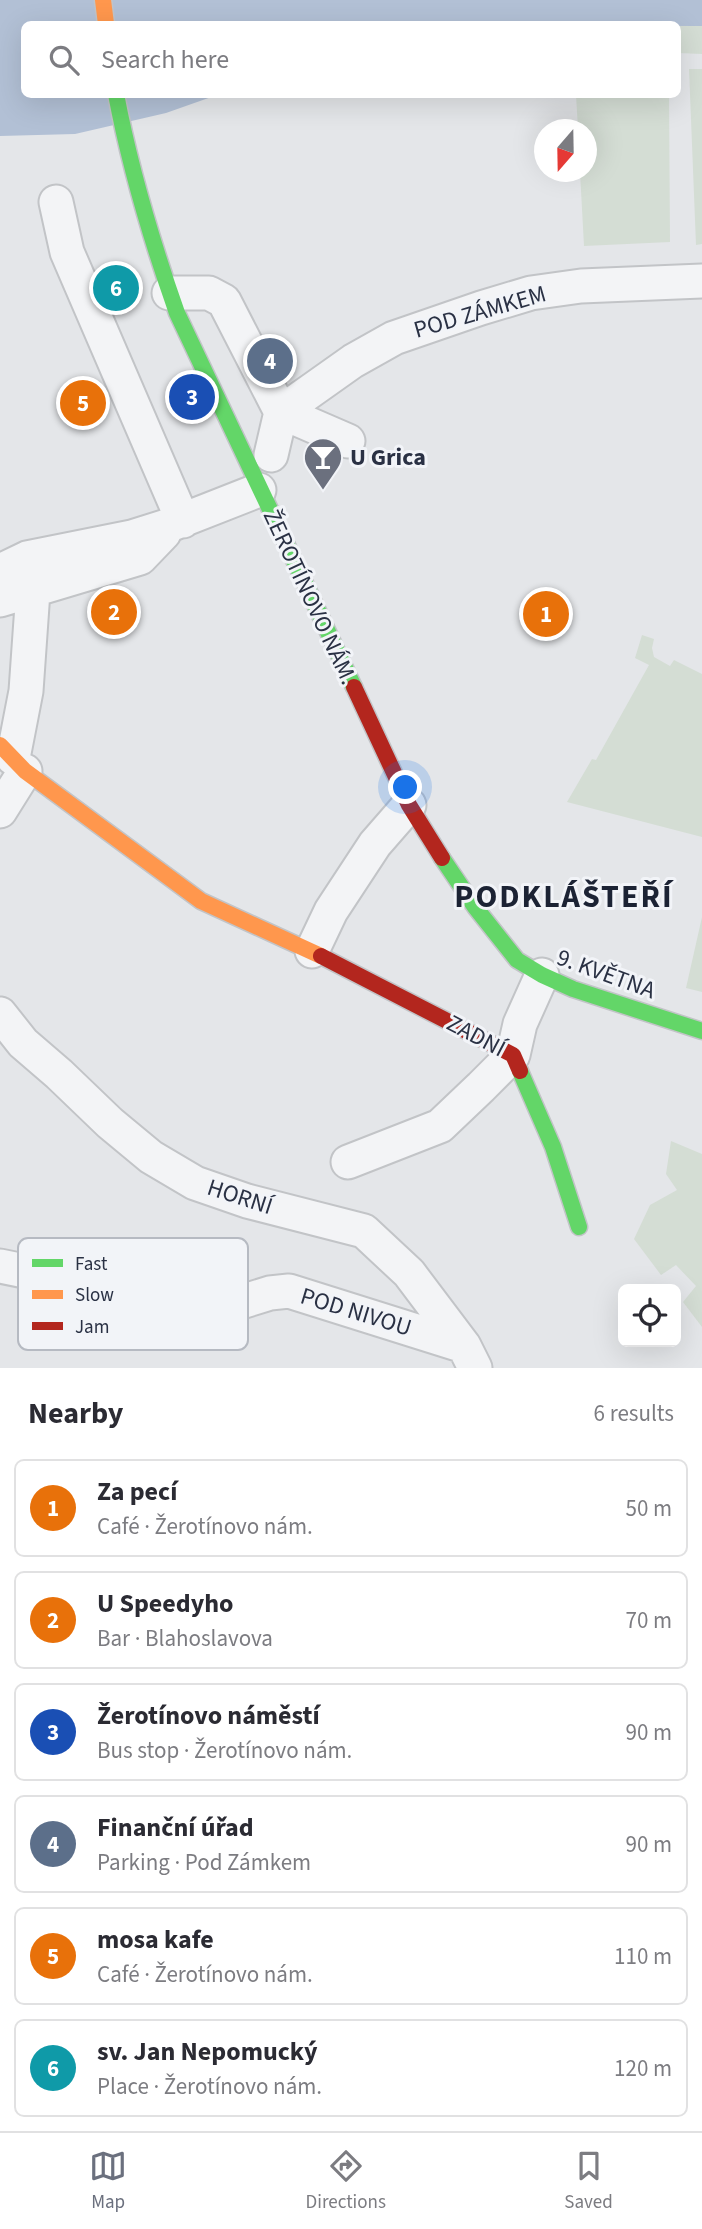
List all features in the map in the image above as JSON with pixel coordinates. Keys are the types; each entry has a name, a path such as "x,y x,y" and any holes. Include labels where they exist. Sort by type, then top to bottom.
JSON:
{"main road":[{"path":"103,0 106,21"},
{"name":"ŽEROTÍNOVO NÁM.","path":"117,98 153,248 169,293 259,470 373,729"},
{"name":"9. KVĚTNA","path":"373,729 409,805 430,840 499,939 517,960 573,989 702,1031"},
{"name":"ZADNÍ","path":"13,758 201,901 312,951 513,1055 553,1147 579,1227"}],"street":[{"path":"56,202 67,252 176,523"},
{"name":"POD ZÁMKEM","path":"281,412 353,361 394,338 481,308 531,293 581,286 702,281"},
{"path":"0,600 140,558 176,523 259,470 311,443 348,441 281,412 224,301 209,293 169,293"},
{"path":"259,470 281,412"},
{"path":"9,562 132,537 176,523"},
{"path":"0,811 26,691 33,591"},
{"path":"312,951 331,911 375,844 409,805"},
{"path":"348,1162 440,1126 513,1055 520,1024 542,975"},
{"name":"HORNÍ","path":"0,1014 23,1042 110,1124 151,1157 195,1183 247,1201 364,1231 409,1273 470,1357"},
{"name":"POD NIVOU","path":"0,1266 18,1270"},
{"name":"POD NIVOU","path":"248,1300 289,1291 470,1357"}],"shaded area":[{"path":"681,26 702,26 702,54 681,53"},
{"path":"689,69 702,69 702,244 696,245"},
{"path":"576,98 669,98 670,242 584,246 581,182 597,182 597,119 577,119"},
{"path":"642,635 654,639 654,657 670,666 674,660 702,674 702,837 567,802 592,759 596,760 649,665 635,658"},
{"path":"702,917 702,992 686,988"},
{"path":"671,1141 702,1154 702,1327 683,1302 696,1286 676,1265 661,1275 634,1239 650,1205 677,1190 666,1174"}],"water":[{"path":"0,0 702,0 702,26 681,26 681,21 21,21 21,98 208,98 166,113 75,134 0,136"}],"traffic: fast":[{"path":"117,98 142,205 177,313 354,687"},
{"path":"442,858 475,907 517,960 573,989 702,1031"},
{"path":"520,1071 553,1147 579,1227"}],"traffic: slow":[{"path":"103,0 106,21"},
{"path":"0,745 25,771 201,901 321,956"}],"traffic: jam":[{"path":"354,687 409,805 442,858"},
{"path":"321,956 513,1055 520,1071"}],"place":[{"name":"sv. Jan Nepomucký","path":"116,288"},
{"name":"Finanční úřad","path":"270,361"},
{"name":"Žerotínovo náměstí","path":"192,397"},
{"name":"mosa kafe","path":"83,403"},
{"name":"U Grica","path":"323,491"},
{"name":"U Speedyho","path":"114,612"},
{"name":"Za pecí","path":"546,614"}],"district":[{"name":"PODKLÁŠTEŘÍ","path":"564,897"}]}
